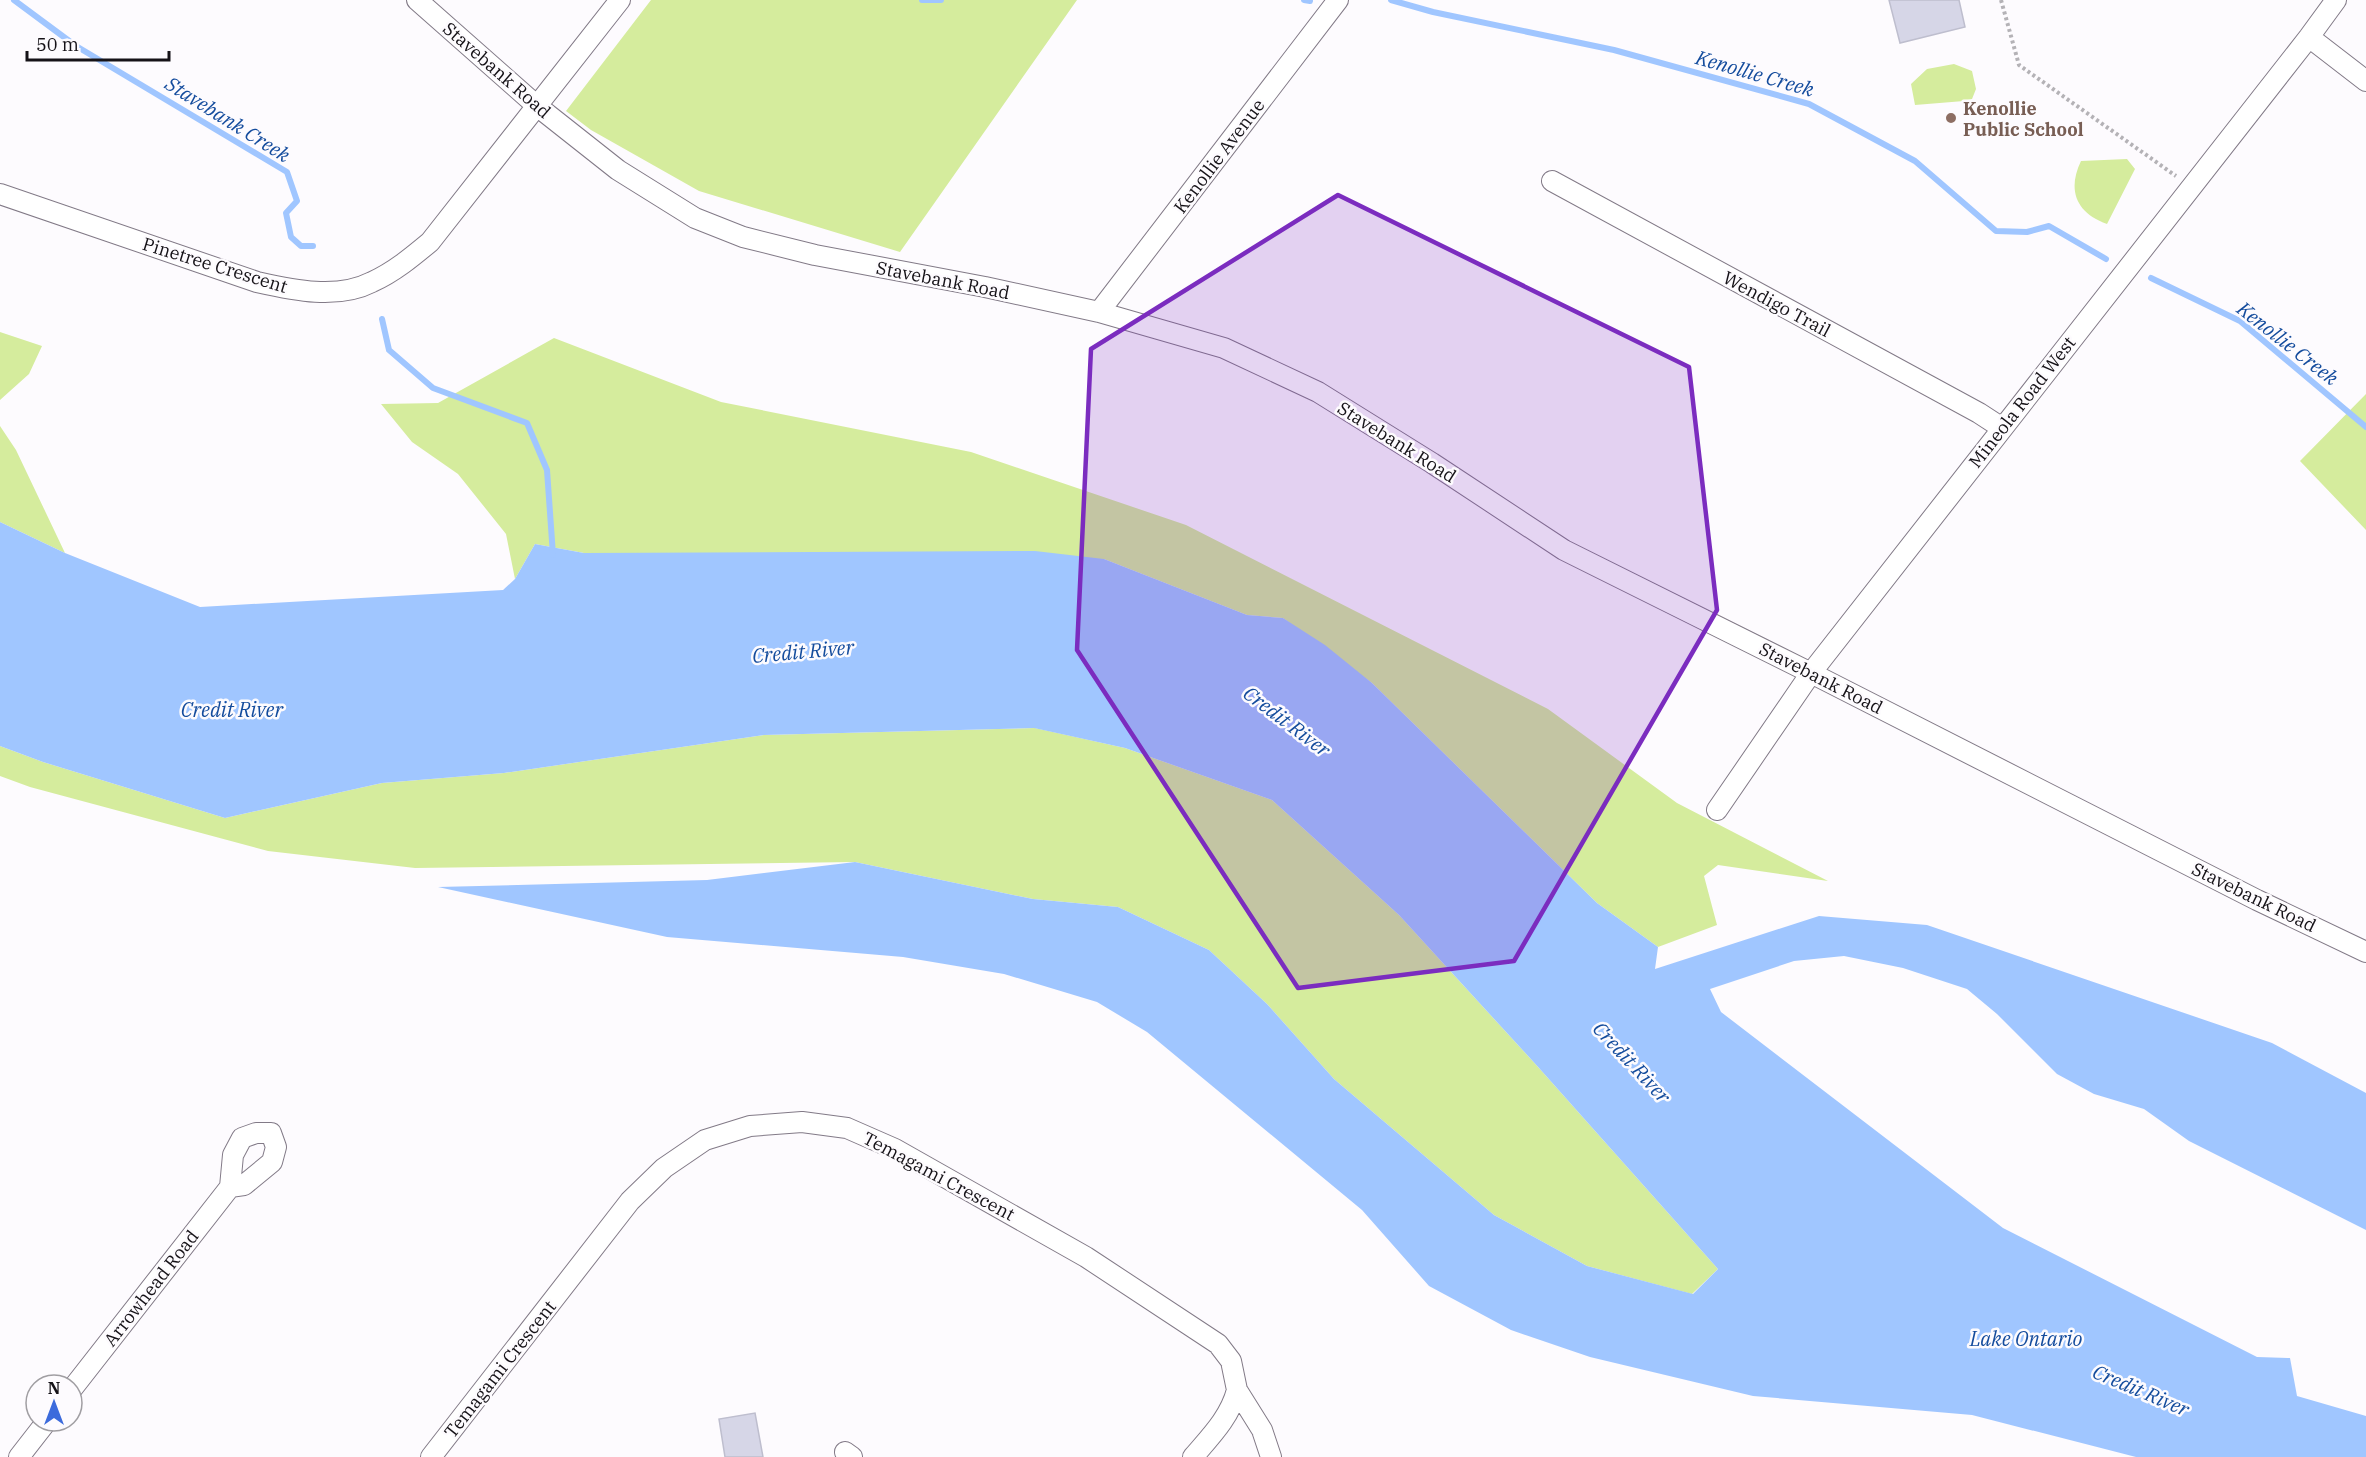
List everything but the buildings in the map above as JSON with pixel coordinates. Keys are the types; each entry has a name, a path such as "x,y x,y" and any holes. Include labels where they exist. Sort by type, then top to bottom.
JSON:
{"street":[{"name":"Stavebank Road","path":"417,0 537,106 618,170 694,218 743,237 815,255 985,287 1099,312 1224,348 1318,392 1432,463 1564,550 2258,900 2366,952"},
{"name":"Pinetree Crescent","path":"0,195 257,282 296,291 336,291 370,284 399,267 430,242 620,0"},
{"name":"Kenollie Avenue","path":"1099,312 1338,0"},
{"name":"Mineola Road West","path":"1718,810 1811,673 2336,0"},
{"path":"2309,37 2366,81"},
{"name":"Wendigo Trail","path":"1552,181 1979,413 2002,428"},
{"name":"Temagami Crescent","path":"431,1457 630,1201 664,1168 705,1140 750,1126 801,1122 847,1128 894,1149 1086,1257 1218,1344 1231,1361 1237,1390 1262,1430 1271,1457"},
{"name":"Arrowhead Road","path":"84,1374 230,1187"},
{"path":"1193,1457 1222,1424 1233,1404 1237,1390"},
{"path":"19,1457 38,1433"}],"path":[{"path":"2001,0 2019,65 2176,176"}],"highlighted area":[{"path":"1338,195 1689,367 1717,610 1514,961 1298,988 1077,650 1091,349"}],"green space":[{"path":"651,0 1077,0 900,252 699,191 591,130 566,111"},
{"path":"1954,64 1972,71 1976,89 1972,99 1915,105 1911,84 1927,69"},
{"path":"2127,159 2135,169 2107,224 2088,214 2081,207 2075,191 2077,172 2081,161"},
{"path":"0,332 42,346 29,374 0,400"},
{"path":"554,338 721,402 971,452 1186,525 1548,709 1677,803 1828,881 1718,865 1704,876 1717,925 1658,947 1597,903 1372,683 1283,618 1247,615 1104,559 584,553 535,544 515,579 506,534 458,474 412,442 381,404 438,403"},
{"path":"2366,394 2366,530 2300,461"},
{"path":"0,426 16,450 65,553 0,522"},
{"path":"1035,728 1125,748 1272,800 1399,915 1718,1269 1692,1294 1587,1266 1494,1215 1334,1079 1267,1004 1209,950 1118,907 1033,899 855,862 415,868 268,851 30,787 0,776 0,746 43,762 225,818 382,783 504,773 764,735"}],"water":[{"name":"Credit River","path":"0,522 65,553 200,607 503,590 515,579 535,544 584,553 1035,551 1104,559 1247,615 1283,618 1325,645 1372,683 1597,903 1658,947 1655,969 1819,916 1927,925 2272,1043 2366,1093 2366,1230 2189,1141 2144,1109 2094,1094 2057,1074 1997,1014 1967,989 1903,968 1844,956 1794,961 1710,989 1721,1012 2003,1228 2257,1357 2290,1358 2297,1396 2366,1416 2366,1457 2136,1457 1972,1415 1753,1396 1590,1357 1511,1330 1429,1286 1362,1210 1147,1032 1097,1002 1004,974 903,957 667,937 438,887 707,880 855,862 1033,899 1118,907 1209,950 1267,1004 1334,1079 1494,1215 1587,1266 1693,1294 1718,1269 1399,915 1272,800 1125,748 1034,728 764,735 504,773 382,783 225,818 43,762 0,746"}],"waterway":[{"name":"Stavebank Creek","path":"14,0 76,46 287,172 297,201 286,213 291,237 301,246 313,246"},
{"name":"Kenollie Creek","path":"922,0 941,0"},
{"name":"Kenollie Creek","path":"1304,0 1310,1"},
{"name":"Kenollie Creek","path":"1391,0 1433,12 1614,50 1809,104 1915,161 1996,231 2027,232 2049,226 2106,259"},
{"name":"Kenollie Creek","path":"2151,278 2240,321 2366,427"},
{"name":"Stavebank Creek","path":"382,319 389,350 433,388 527,423 547,470 553,555"}],"place":[{"name":"Kenollie Public School","path":"1951,118"}],"water label":[{"name":"Lake Ontario","path":"2026,1338"}]}
